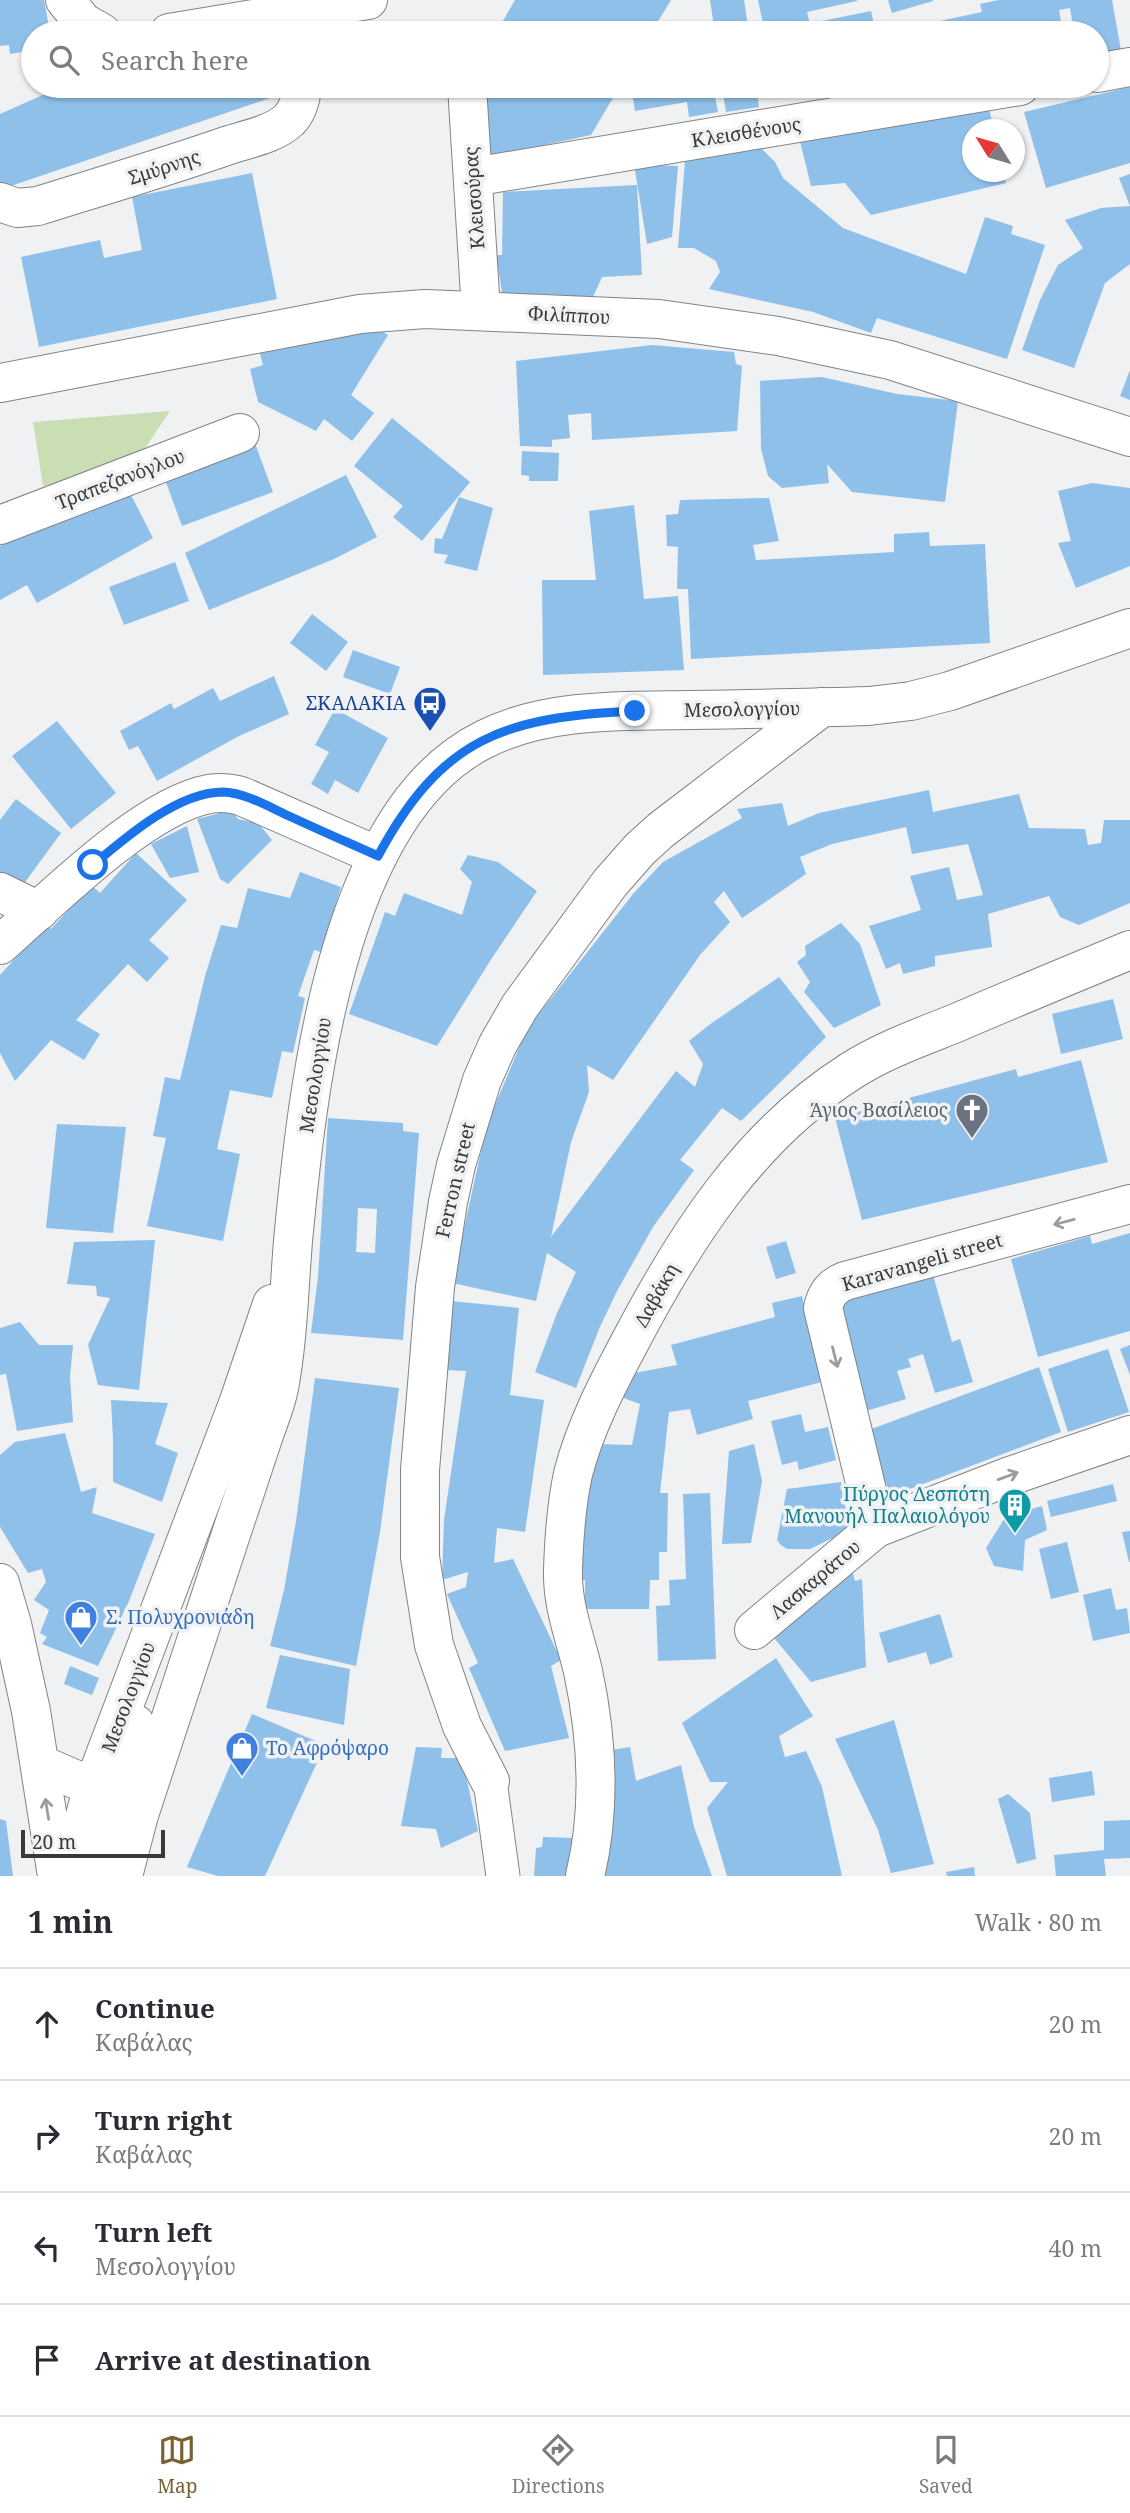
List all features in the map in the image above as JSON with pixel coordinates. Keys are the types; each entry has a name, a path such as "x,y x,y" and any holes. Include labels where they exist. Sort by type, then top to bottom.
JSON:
{"street":[{"path":"65,0 82,21"},
{"path":"302,21 368,0"},
{"path":"1109,71 1130,67"},
{"name":"Σμύρνης","path":"0,202 17,208 38,206 257,136 289,120 301,98"},
{"name":"Κλεισούρας","path":"468,98 481,311"},
{"name":"Κλεισθένους","path":"473,177 948,98"},
{"name":"Φιλίππου","path":"0,383 360,314 425,309 659,319 778,336 890,360 1130,437"},
{"name":"Τραπεζανόγλου","path":"0,525 240,433"},
{"name":"Μεσολογγίου","path":"123,1876 139,1815 279,1390 310,1098 330,991 360,899 378,856 398,820 436,773 456,755 485,738 516,727 590,713 822,708 911,701 950,691 1130,628"},
{"name":"Ferron street","path":"490,1781 462,1726 435,1645 420,1557 420,1469 437,1276 448,1202 471,1114 498,1044 520,1006 610,883 640,849 661,831 822,708"},
{"path":"0,945 131,833 181,804 206,795 224,792 241,796 378,856"},
{"path":"0,892 39,911"},
{"name":"Δαβάκη","path":"584,1876 593,1826 595,1772 583,1671 564,1596 566,1514 586,1433 623,1355 668,1272 715,1201 767,1140 823,1090 853,1070 896,1048 1130,950"},
{"name":"Karavangeli street","path":"876,1528 823,1308 829,1291 845,1281 1130,1204"},
{"name":"Μεσολογγίου","path":"68,1876 93,1787 239,1401 293,1243"},
{"path":"82,1876 263,1369 271,1377 102,1876"},
{"name":"Λασκαράτου","path":"754,1630 876,1528 967,1491 1130,1435"},
{"path":"0,1583 12,1624 42,1765 57,1876"},
{"path":"42,1765 93,1787"},
{"path":"490,1781 503,1876"}],"green space":[{"path":"170,411 129,472 43,486 33,422"}],"building":[{"path":"0,0 44,0 48,21 21,21 21,52 10,54 9,45 0,46"},
{"path":"515,0 671,0 658,21 503,21"},
{"path":"710,0 744,0 747,21 713,21"},
{"path":"758,0 857,0 807,12 809,21 762,21"},
{"path":"888,0 933,0 933,1 892,13"},
{"path":"999,0 1112,0 1122,56 1109,58 1109,21 1072,21 1070,8 1059,10 1061,21 940,21 982,12 980,4"},
{"path":"871,11 873,21 822,21"},
{"path":"1130,87 1130,163 1046,188 1024,112 1083,98 1109,98 1109,92"},
{"path":"36,98 270,98 2,189 0,114"},
{"path":"480,98 613,98 591,135 488,157"},
{"path":"633,98 715,98 718,112 689,117 687,102 635,111"},
{"path":"724,98 758,98 759,107 726,112"},
{"path":"988,104 991,119 962,119 962,182 1006,183 871,215 845,183 811,186 798,133"},
{"path":"758,145 775,162 783,178 843,228 966,274 985,217 1013,226 1011,234 1045,245 1007,359 877,318 871,333 813,312 709,289 720,272 716,261 694,248 678,248 685,161"},
{"path":"634,164 678,166 672,237 647,244"},
{"path":"252,173 277,299 39,347 21,257 100,240 104,258 142,250 132,197"},
{"path":"1130,174 1130,206 1119,178"},
{"path":"637,185 642,275 602,277 593,297 503,298 496,255 502,255 503,192"},
{"path":"1130,206 1130,264 1105,283 1074,368 1022,350 1040,300 1058,265 1083,248 1065,220 1101,208"},
{"path":"371,325 388,335 351,395 374,413 352,441 324,419 316,431 258,402 250,369 263,365 258,346"},
{"path":"652,345 734,352 736,364 742,366 737,431 592,440 591,413 568,415 570,438 552,440 552,447 520,446 516,361"},
{"path":"1130,370 1130,400 1120,396"},
{"path":"822,377 897,394 958,401 945,502 852,492 827,464 829,483 782,488 768,476 761,449 760,381"},
{"path":"392,418 470,482 422,541 393,517 403,506 354,466"},
{"path":"254,441 273,492 182,526 163,474"},
{"path":"522,451 559,453 558,481 529,481 529,476 521,475"},
{"path":"346,475 377,537 334,559 209,610 185,553"},
{"path":"1092,483 1130,488 1130,566 1076,588 1058,543 1071,541 1058,491"},
{"path":"128,489 153,538 37,603 27,585 0,600 0,546 59,513"},
{"path":"459,497 493,508 477,571 444,563 448,555 434,553 435,538 442,539"},
{"path":"769,498 779,541 753,545 756,560 894,552 894,534 929,532 930,546 985,544 990,643 691,659 688,589 677,589 678,547 667,546 666,515 678,514 680,500"},
{"path":"634,505 644,599 678,596 684,670 543,675 542,580 596,580 589,511"},
{"path":"175,562 189,601 124,625 109,587"},
{"path":"312,614 348,642 326,671 290,643"},
{"path":"353,650 400,667 390,694 343,677"},
{"path":"274,676 289,714 239,736 157,781 138,746 129,750 120,731 171,703 174,709 213,688 220,701"},
{"path":"335,709 388,738 358,793 335,780 328,794 311,784 329,752 315,745"},
{"path":"57,721 116,793 71,829 12,756"},
{"path":"929,790 933,812 1019,794 1029,828 1085,829 1088,845 1101,843 1104,820 1130,820 1130,903 1079,925 1060,917 1049,896 988,914 992,947 935,956 935,966 903,974 900,963 886,969 869,926 921,910 910,876 949,867 957,900 983,895 968,844 912,854 906,827 832,844 800,857 806,874 742,918 724,891 714,902 730,922 700,955 613,1080 587,1065 589,1092 571,1142 551,1237 676,1071 695,1087 703,1064 689,1041 709,1025 779,977 826,1037 741,1121 722,1108 680,1160 694,1170 653,1227 617,1291 576,1388 535,1372 576,1272 547,1253 536,1301 452,1283 487,1124 527,1029 633,894 663,862 742,818 737,809 782,803 788,826 819,813"},
{"path":"16,799 61,833 20,889 0,874 0,820"},
{"path":"232,810 238,819 259,824 272,840 228,884 220,879 197,819"},
{"path":"187,826 199,872 170,878 151,844"},
{"path":"136,853 187,900 149,940 169,958 147,982 128,964 76,1020 100,1034 84,1060 51,1040 15,1081 0,1053 0,975 46,925 51,929 91,885 100,893"},
{"path":"468,855 498,862 537,891 437,1046 349,1014 385,912 395,916 404,893 462,915 472,882 460,869"},
{"path":"300,872 341,887 321,952 314,950 298,996 305,998 293,1053 282,1051 272,1098 230,1090 217,1149 240,1154 223,1241 147,1226 166,1138 153,1136 165,1077 180,1080 205,976 221,925 237,928 248,888 290,898"},
{"path":"841,923 860,944 881,1005 834,1028 804,992 810,982 797,962 806,955 805,946"},
{"path":"1113,999 1123,1039 1061,1054 1052,1014"},
{"name":"Άγιος Βασίλειος","path":"1081,1060 1108,1162 862,1220 835,1118 1016,1069 1018,1077"},
{"path":"328,1118 403,1123 403,1131 419,1133 403,1340 311,1333 318,1277","holes":["358,1208 377,1209 375,1253 356,1252"]},
{"path":"57,1124 126,1127 113,1233 46,1228"},
{"path":"1130,1233 1130,1331 1038,1357 1011,1259 1090,1236 1092,1244"},
{"path":"155,1240 139,1390 98,1385 88,1345 110,1298 97,1296 96,1286 67,1284 74,1242"},
{"path":"786,1241 796,1273 776,1279 766,1247"},
{"path":"933,1275 952,1342 960,1339 973,1382 935,1393 923,1354 908,1359 911,1367 897,1371 906,1399 866,1411 834,1315 860,1285"},
{"path":"802,1296 822,1382 748,1401 753,1419 697,1435 690,1409 669,1412 660,1493 668,1493 667,1552 659,1552 659,1580 650,1580 649,1609 585,1609 585,1580 577,1580 594,1444 632,1445 640,1404 612,1394 623,1375 677,1365 671,1345 775,1317 772,1303"},
{"path":"452,1301 519,1308 510,1395 544,1400 525,1532 497,1528 494,1563 513,1559 561,1660 551,1666 569,1738 505,1751 469,1668 478,1663 447,1594 466,1587 468,1572 442,1580 444,1520 466,1371 445,1370"},
{"path":"20,1322 39,1345 73,1345 70,1377 73,1422 17,1431 6,1374 0,1375 0,1328"},
{"path":"1130,1345 1130,1375 1120,1349"},
{"path":"1108,1349 1129,1412 1068,1432 1048,1369"},
{"path":"1039,1367 1061,1432 891,1496 866,1431"},
{"path":"315,1378 399,1388 380,1532 356,1666 270,1646 284,1590 296,1521"},
{"path":"111,1400 168,1403 155,1444 178,1453 162,1502 113,1482"},
{"path":"801,1414 805,1432 828,1427 836,1460 799,1470 797,1461 782,1465 771,1421"},
{"path":"65,1433 81,1492 97,1487 92,1513 155,1534 129,1601 98,1666 42,1644 47,1637 40,1633 49,1610 34,1600 46,1582 42,1569 28,1573 0,1527 0,1455 15,1442"},
{"path":"754,1444 762,1481 751,1543 722,1544 729,1451"},
{"path":"841,1482 849,1530 810,1549 787,1549 781,1545 777,1540 787,1489"},
{"path":"1113,1484 1117,1501 1051,1517 1047,1501"},
{"path":"710,1493 716,1659 658,1661 656,1606 670,1605 669,1580 686,1579 683,1494"},
{"name":"Πύργος Δεσπότη Μανουήλ Παλαιολόγου","path":"1042,1506 1047,1530 1025,1540 1023,1571 994,1566 986,1548 1006,1516"},
{"path":"1130,1531 1130,1562 1129,1562 1122,1532"},
{"path":"1067,1542 1079,1592 1051,1599 1039,1549"},
{"path":"852,1570 855,1581 862,1579 866,1667 811,1682 769,1632"},
{"path":"1111,1588 1116,1610 1127,1608 1130,1633 1093,1641 1083,1595"},
{"path":"940,1614 953,1657 930,1665 926,1652 888,1663 879,1633"},
{"path":"280,1655 350,1669 344,1725 266,1708"},
{"path":"776,1658 813,1716 779,1736 785,1757 806,1751 822,1787 842,1876 727,1876 707,1808 728,1782 710,1782 682,1723"},
{"path":"70,1666 99,1678 92,1695 64,1684"},
{"path":"252,1714 325,1745 265,1876 218,1876 187,1867"},
{"path":"894,1720 934,1864 891,1873 878,1830 835,1739"},
{"path":"416,1747 442,1748 441,1758 462,1758 478,1831 441,1848 436,1829 401,1826"},
{"path":"630,1747 636,1781 681,1765 694,1827 712,1876 596,1876 605,1751"},
{"path":"1092,1771 1095,1795 1052,1802 1049,1778"},
{"path":"1008,1794 1030,1813 1036,1859 1017,1864 998,1799"},
{"path":"0,1819 6,1821 13,1876 0,1876"},
{"path":"1130,1820 1130,1858 1104,1859 1106,1876 1056,1876 1054,1855 1104,1850 1104,1821"},
{"path":"543,1837 573,1838 571,1876 534,1876 536,1848 542,1847"},
{"path":"974,1867 975,1876 947,1876 946,1872"}],"place":[{"name":"ΣΚΑΛΑΚΙΑ","path":"430,733"},
{"name":"Άγιος Βασίλειος","path":"972,1140"},
{"name":"Πύργος Δεσπότη Μανουήλ Παλαιολόγου","path":"1015,1535"},
{"name":"Σ. Πολυχρονιάδη","path":"81,1647"},
{"name":"Το Αφρόψαρο","path":"242,1778"}],"route":[{"path":"93,865 131,833 181,804 224,792 264,805 378,856 398,820 436,773 456,755 485,738 554,718 635,711"}]}
